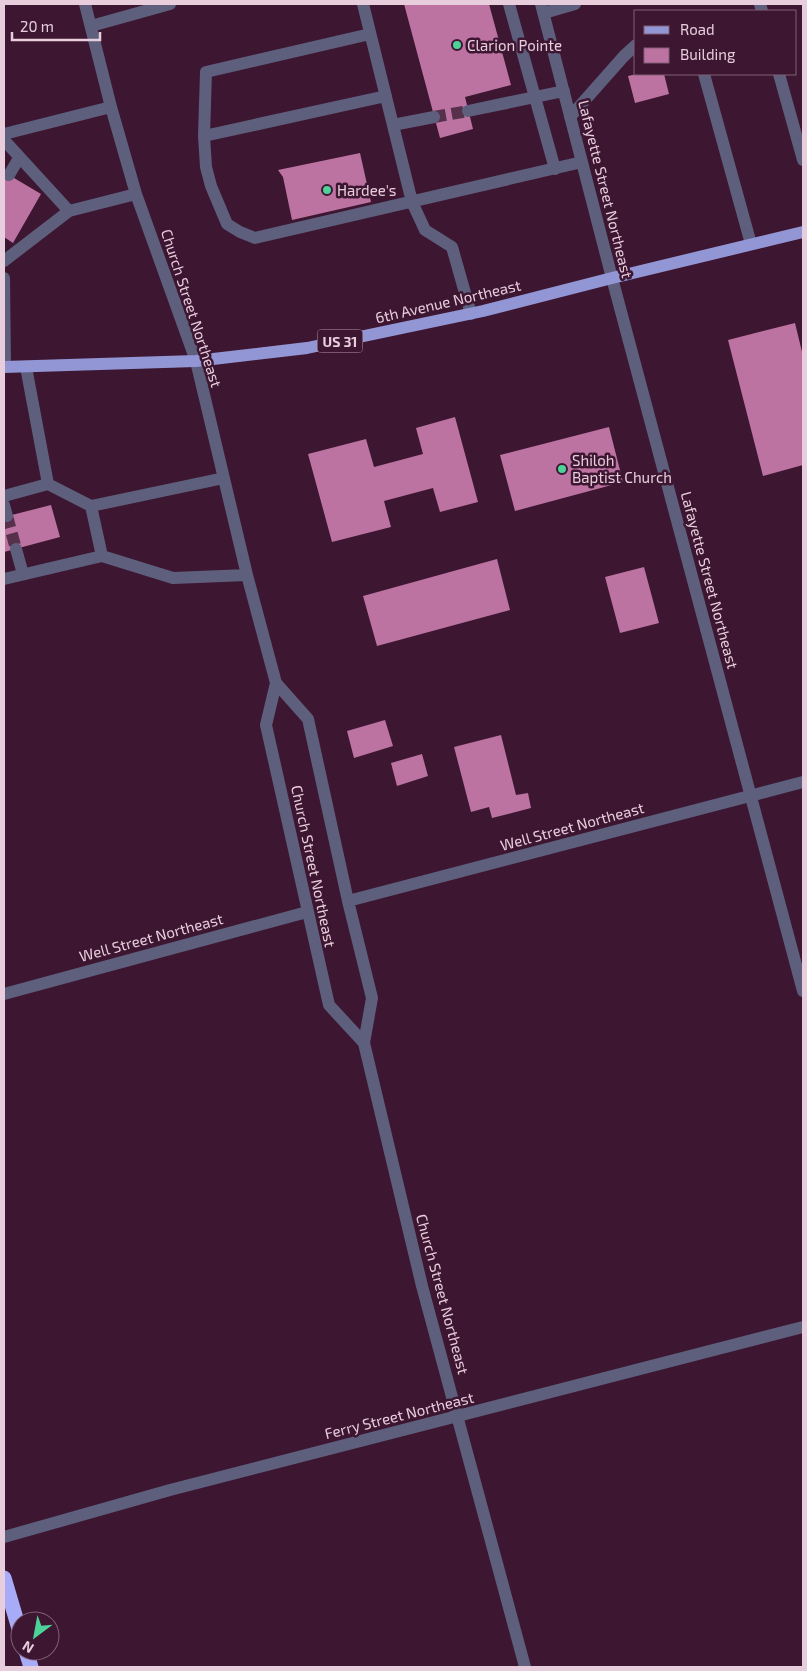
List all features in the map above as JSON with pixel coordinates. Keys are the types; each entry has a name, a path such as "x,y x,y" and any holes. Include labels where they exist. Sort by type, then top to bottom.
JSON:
{"highway":[{"path":"4,1578 14,1611"}],"main road":[{"name":"6th Avenue Northeast","path":"4,367 196,361 307,348 471,314 803,232"}],"street":[{"name":"Church Street Northeast","path":"85,4 111,107 136,194 196,361 247,574 276,683 308,718 348,901 372,998 364,1043 422,1286 459,1417 525,1667"},
{"path":"91,26 170,4"},
{"path":"363,4 412,202 425,230 452,247 471,314"},
{"path":"509,4 554,169"},
{"path":"543,8 575,4"},
{"name":"Lafayette Street Northeast","path":"543,8 612,278 803,990"},
{"path":"370,34 206,72 204,136 206,166 211,186 227,224 255,238 582,162"},
{"path":"570,117 634,47"},
{"path":"704,75 751,244"},
{"path":"780,75 803,160"},
{"path":"468,111 564,91"},
{"path":"204,136 386,96"},
{"path":"4,134 111,107"},
{"path":"393,125 434,118"},
{"path":"4,140 69,211"},
{"path":"9,175 19,158"},
{"path":"4,261 69,211 136,194"},
{"path":"4,278 4,367"},
{"path":"26,367 48,484"},
{"path":"4,496 48,484 91,506 224,478"},
{"path":"91,506 102,556"},
{"path":"16,549 23,574"},
{"path":"4,579 102,556 173,578 247,574"},
{"name":"Church Street Northeast","path":"276,683 266,725 329,1005 364,1043"},
{"name":"Well Street Northeast","path":"348,901 803,782"},
{"name":"Well Street Northeast","path":"4,994 307,912"},
{"name":"Ferry Street Northeast","path":"4,1537 180,1488 803,1327"}],"building":[{"name":"Clarion Pointe","path":"404,4 489,4 511,85 465,97 473,129 440,138"},
{"path":"664,75 669,94 635,103 628,76"},
{"name":"Hardee's","path":"360,153 371,202 292,220 283,177 278,170"},
{"path":"4,172 41,194 13,243 4,237"},
{"path":"795,323 803,356 803,465 763,476 728,340"},
{"path":"455,417 478,502 440,512 433,488 384,501 391,527 332,542 308,454 366,439 374,467 423,454 416,428"},
{"name":"Shiloh Baptist Church","path":"609,427 623,482 515,511 500,455"},
{"path":"51,505 60,537 4,552 4,517"},
{"path":"497,559 510,610 377,646 363,596"},
{"path":"644,567 659,623 620,633 605,577"},
{"path":"385,720 393,746 354,758 347,731"},
{"path":"501,735 516,795 528,793 531,808 492,818 489,807 471,812 454,747"},
{"path":"422,754 428,776 397,786 391,763"}],"tunnel":[{"path":"434,117 468,111"},
{"path":"7,516 16,549"}],"place":[{"name":"Clarion Pointe","path":"457,45"},
{"name":"Hardee's","path":"327,190"},
{"name":"Shiloh Baptist Church","path":"562,469"}]}
